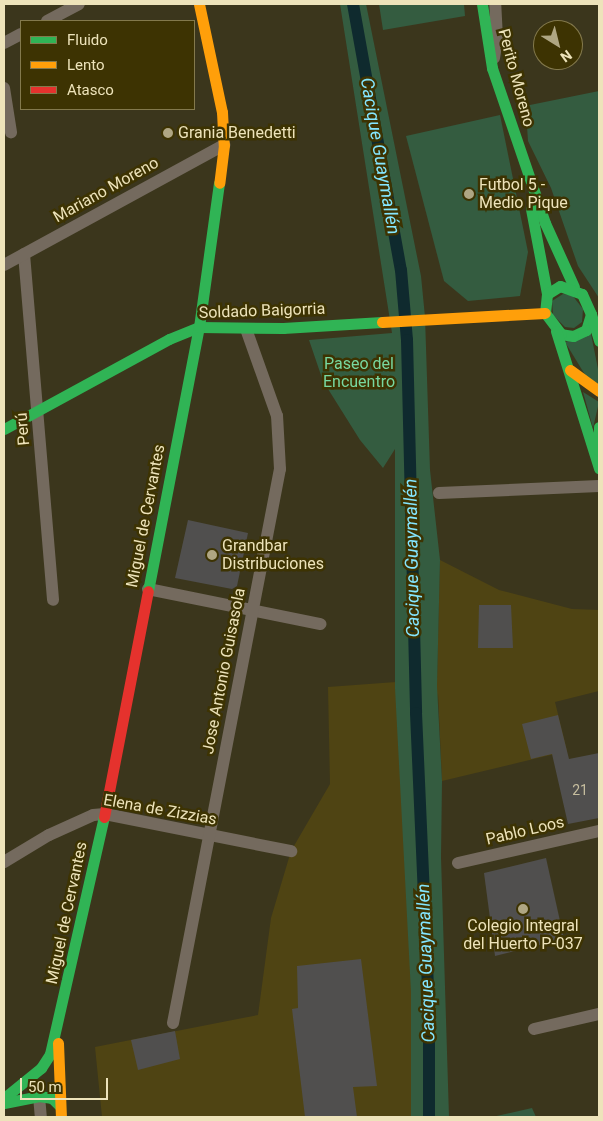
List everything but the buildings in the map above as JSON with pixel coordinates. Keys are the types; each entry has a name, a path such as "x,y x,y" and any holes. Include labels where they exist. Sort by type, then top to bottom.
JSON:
{"main road":[{"name":"Miguel de Cervantes","path":"55,1096 58,1033 105,814 199,327 224,144 222,112 199,4"},
{"name":"Perito Moreno","path":"482,4 492,68 545,224 574,287"},
{"name":"Perito Moreno","path":"522,159 547,294"},
{"path":"599,340 591,314 582,294 574,287 560,286 547,294 545,313 556,330 570,370 585,430 599,468"},
{"name":"Soldado Baigorria","path":"4,428 169,339 199,327 246,329 545,313"},
{"path":"556,330 567,336 579,334 586,330 591,314"},
{"path":"570,370 599,391"},
{"path":"599,427 599,451"},
{"name":"Miguel de Cervantes","path":"4,1098 27,1082 48,1058 58,1033"},
{"path":"27,1082 43,1078 55,1096"},
{"path":"4,1103 21,1098 55,1096"},
{"path":"21,1098 55,1096"}],"street":[{"path":"49,20 78,4"},
{"path":"492,68 497,38 495,4"},
{"path":"4,43 20,35"},
{"path":"4,88 11,132"},
{"name":"Mariano Moreno","path":"4,265 224,144"},
{"name":"Perú","path":"24,254 53,600"},
{"name":"Jose Antonio Guisasola","path":"173,1023 280,453 274,406 246,329"},
{"path":"440,493 599,486"},
{"path":"148,589 320,624"},
{"name":"Elena de Zizzias","path":"4,862 48,835 93,815 105,814 291,851"},
{"name":"Pablo Loos","path":"458,863 599,831"},
{"path":"534,1029 599,1014"},
{"path":"41,1117 55,1096"}],"shaded area":[{"path":"440,560 499,590 572,609 599,610 599,691 555,702 567,751 442,781 438,693 411,992 411,1117 102,1117 95,1047 258,1015 271,918 291,851 330,784 328,687 437,679"}],"green space":[{"name":"Paseo del Encuentro","path":"340,4 366,4 421,276 425,317 430,470 440,560 437,686 442,781 441,857 449,1117 411,1117 411,992 395,688 395,449 383,468 360,440 323,381 309,340 392,333"},
{"path":"379,4 464,4 465,16 383,30"},
{"path":"599,91 599,298 578,266 551,188 528,141 527,126 530,118 525,106"},
{"name":"Futbol 5 - Medio Pique","path":"500,115 528,252 520,296 468,301 444,281 406,136"},
{"path":"563,294 572,295 583,309 582,322 574,328 565,327 553,315 552,301"},
{"path":"591,334 599,374 599,386 587,378 565,342"},
{"path":"583,392 599,402 593,428"},
{"path":"532,1108 536,1117 492,1117"}],"waterway":[{"name":"Cacique Guaymallén","path":"353,4 401,270 407,340 416,713 429,1015 429,1117"}],"traffic: fast":[{"path":"482,4 492,68 545,223 574,287"},
{"path":"148,591 199,327 219,183"},
{"path":"531,209 547,294"},
{"path":"591,314 586,330 573,336 561,334 545,313 547,294 560,286 582,294 591,314 599,341"},
{"path":"4,429 169,339 199,327 283,328 382,322"},
{"path":"556,331 599,468"},
{"path":"599,427 599,451"},
{"path":"4,1098 41,1068 50,1054 104,817"},
{"path":"4,1103 39,1096 52,1098 60,1106"}],"traffic: slow":[{"path":"199,4 222,112 224,145 219,183"},
{"path":"382,322 545,313"},
{"path":"570,370 599,391"},
{"path":"58,1043 61,1117"}],"traffic: jam":[{"path":"104,817 148,591"}],"place":[{"name":"Grania Benedetti","path":"168,133"},
{"name":"Futbol 5 - Medio Pique","path":"469,194"},
{"name":"Grandbar Distribuciones","path":"212,555"},
{"name":"Colegio Integral del Huerto P-037","path":"523,909"}]}
